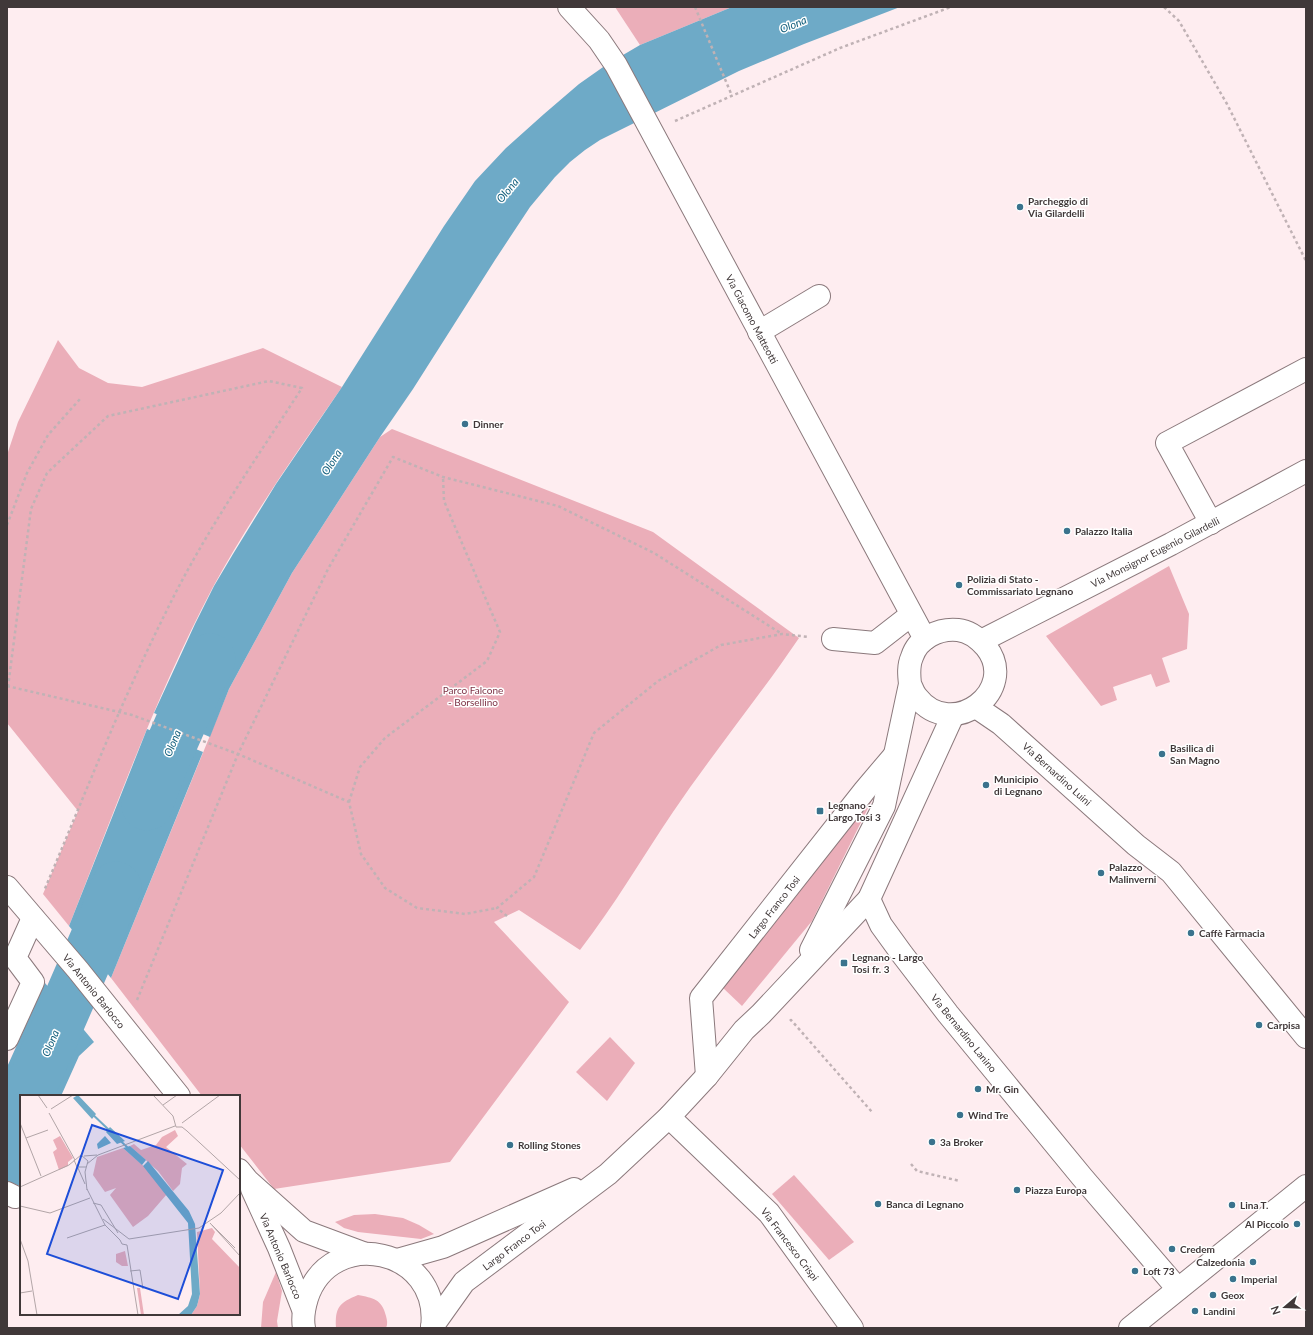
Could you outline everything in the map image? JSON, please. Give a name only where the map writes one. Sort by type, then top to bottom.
[{"type":"street","name":"Via Giacomo Matteotti","points":[[569,7],[599,40],[616,65],[925,639]]},
{"type":"street","points":[[759,332],[819,296]]},
{"type":"street","points":[[1211,524],[1167,443],[1306,369]]},
{"type":"street","name":"Via Monsignor Eugenio Gilardelli","points":[[981,641],[1211,524],[1306,471]]},
{"type":"street","points":[[833,639],[875,643],[911,615]]},
{"type":"street","name":"Largo Franco Tosi","points":[[801,970],[884,806],[910,684],[909,670],[912,656],[919,644],[935,632],[959,630],[971,634],[981,641]]},
{"type":"street","points":[[910,684],[916,697],[926,707],[939,713],[953,715],[966,713],[976,707],[985,698],[992,687],[994,675],[993,663],[988,651],[981,641]]},
{"type":"street","name":"Via Bernardino Luini","points":[[976,707],[1001,724],[1136,845],[1171,872],[1306,1037]]},
{"type":"street","name":"Largo Franco Tosi","points":[[432,1328],[464,1282],[608,1174],[669,1117],[707,1076],[744,1030],[761,1014],[869,899],[953,715]]},
{"type":"street","name":"Largo Franco Tosi","points":[[707,1076],[701,998],[895,754]]},
{"type":"street","name":"Via Antonio Barlocco","points":[[7,887],[179,1095]]},
{"type":"street","name":"Via Bernardino Lanino","points":[[869,899],[881,925],[916,972],[1036,1121],[1178,1289]]},
{"type":"street","points":[[7,1039],[32,982],[15,958],[33,918]]},
{"type":"street","name":"Via Francesco Crispi","points":[[669,1117],[769,1213],[852,1328]]},
{"type":"street","name":"Largo Franco Tosi","points":[[397,1260],[443,1247],[608,1174]]},
{"type":"street","name":"Via Antonio Barlocco","points":[[243,1176],[304,1231],[363,1253]]},
{"type":"street","name":"Via Antonio Barlocco","points":[[243,1176],[279,1248],[304,1319]]},
{"type":"street","points":[[1130,1328],[1306,1186]]},
{"type":"street","points":[[304,1319],[310,1288],[324,1271],[342,1258],[363,1253],[381,1254],[397,1260],[411,1270],[422,1283],[430,1300],[433,1318],[432,1328]]},
{"type":"path","points":[[695,7],[732,96]]},
{"type":"path","points":[[651,131],[840,48],[951,7]]},
{"type":"path","points":[[1164,7],[1179,21],[1227,104],[1306,261]]},
{"type":"path","points":[[33,918],[120,712],[165,613],[197,553],[302,388],[269,381],[108,416],[47,473],[31,509],[7,686],[120,712],[132,715],[238,754],[349,802]]},
{"type":"path","points":[[7,525],[27,473],[48,435],[80,399]]},
{"type":"path","points":[[125,1028],[238,754],[328,569],[393,456],[443,477],[558,506],[654,553],[782,634]]},
{"type":"path","points":[[443,477],[444,501],[500,632],[487,661],[385,738],[360,767],[349,802],[361,854],[385,888],[417,908],[465,914],[497,908],[534,877],[594,733],[658,681],[721,645],[782,634],[833,639]]},
{"type":"path","points":[[497,908],[507,916]]},
{"type":"path","points":[[792,1020],[872,1112]]},
{"type":"path","points":[[911,1164],[917,1171],[960,1181]]},
{"type":"green space","points":[[615,7],[732,7],[640,45]]},
{"type":"green space","points":[[58,340],[79,368],[108,383],[142,387],[263,348],[342,387],[291,460],[243,535],[213,587],[192,628],[136,754],[69,926],[43,894],[78,811],[7,723],[7,455],[18,422]]},
{"type":"green space","name":"Parco Falcone - Borsellino","points":[[392,429],[653,532],[799,638],[688,790],[616,899],[580,950],[519,910],[494,922],[569,1002],[450,1162],[274,1189],[240,1145],[240,1095],[201,1095],[111,978],[229,689],[292,573],[380,437]]},
{"type":"green space","points":[[1169,566],[1189,614],[1187,649],[1162,658],[1170,682],[1156,687],[1151,674],[1113,687],[1117,700],[1101,706],[1046,636]]},
{"type":"green space","points":[[873,798],[812,921],[742,1006],[722,987]]},
{"type":"green space","points":[[610,1037],[635,1063],[607,1101],[576,1072]]},
{"type":"green space","points":[[794,1175],[854,1242],[829,1260],[772,1194]]},
{"type":"green space","points":[[375,1214],[403,1218],[434,1234],[421,1239],[358,1232],[344,1228],[335,1222],[354,1215]]},
{"type":"green space","points":[[276,1272],[282,1291],[277,1321],[278,1328],[261,1328],[263,1302]]},
{"type":"green space","points":[[358,1295],[372,1298],[382,1306],[386,1316],[386,1328],[336,1328],[336,1315],[342,1303]]},
{"type":"water","points":[[732,7],[900,7],[739,71],[600,140],[570,162],[555,177],[530,207],[292,573],[229,689],[210,737],[154,713],[195,624],[214,586],[233,554],[276,484],[342,387],[444,226],[475,181],[506,148],[544,114],[579,84],[606,65],[640,45]]},
{"type":"water","points":[[147,729],[203,752],[111,978],[69,926]]},
{"type":"water","points":[[45,983],[94,1042],[79,1056],[61,1095],[20,1095],[20,1186],[7,1181],[7,1067]]},
{"type":"waterway","name":"Olona","points":[[147,805],[163,763],[210,659]]},
{"type":"waterway","name":"Olona","points":[[27,1095],[102,924],[116,887]]},
{"type":"place","name":"Parcheggio di Via Gilardelli","points":[[1020,207]]},
{"type":"place","name":"Dinner","points":[[465,424]]},
{"type":"place","name":"Palazzo Italia","points":[[1067,531]]},
{"type":"place","name":"Polizia di Stato - Commissariato Legnano","points":[[959,585]]},
{"type":"place","name":"Basilica di San Magno","points":[[1162,754]]},
{"type":"place","name":"Municipio di Legnano","points":[[986,785]]},
{"type":"place","name":"Legnano - Largo Tosi 3","points":[[820,811]]},
{"type":"place","name":"Palazzo Malinverni","points":[[1101,873]]},
{"type":"place","name":"Caffè Farmacia","points":[[1191,933]]},
{"type":"place","name":"Legnano - Largo Tosi fr. 3","points":[[844,963]]},
{"type":"place","name":"Carpisa","points":[[1259,1025]]},
{"type":"place","name":"Mr. Gin","points":[[978,1089]]},
{"type":"place","name":"Wind Tre","points":[[960,1115]]},
{"type":"place","name":"3a Broker","points":[[932,1142]]},
{"type":"place","name":"Rolling Stones","points":[[510,1145]]},
{"type":"place","name":"Piazza Europa","points":[[1017,1190]]},
{"type":"place","name":"Banca di Legnano","points":[[878,1204]]},
{"type":"place","name":"Lina T.","points":[[1232,1205]]},
{"type":"place","name":"Al Piccolo","points":[[1297,1224]]},
{"type":"place","name":"Credem","points":[[1172,1249]]},
{"type":"place","name":"Calzedonia","points":[[1253,1262]]},
{"type":"place","name":"Loft 73","points":[[1135,1271]]},
{"type":"place","name":"Imperial","points":[[1233,1279]]},
{"type":"place","name":"Geox","points":[[1213,1295]]},
{"type":"place","name":"Landini","points":[[1195,1311]]}]
